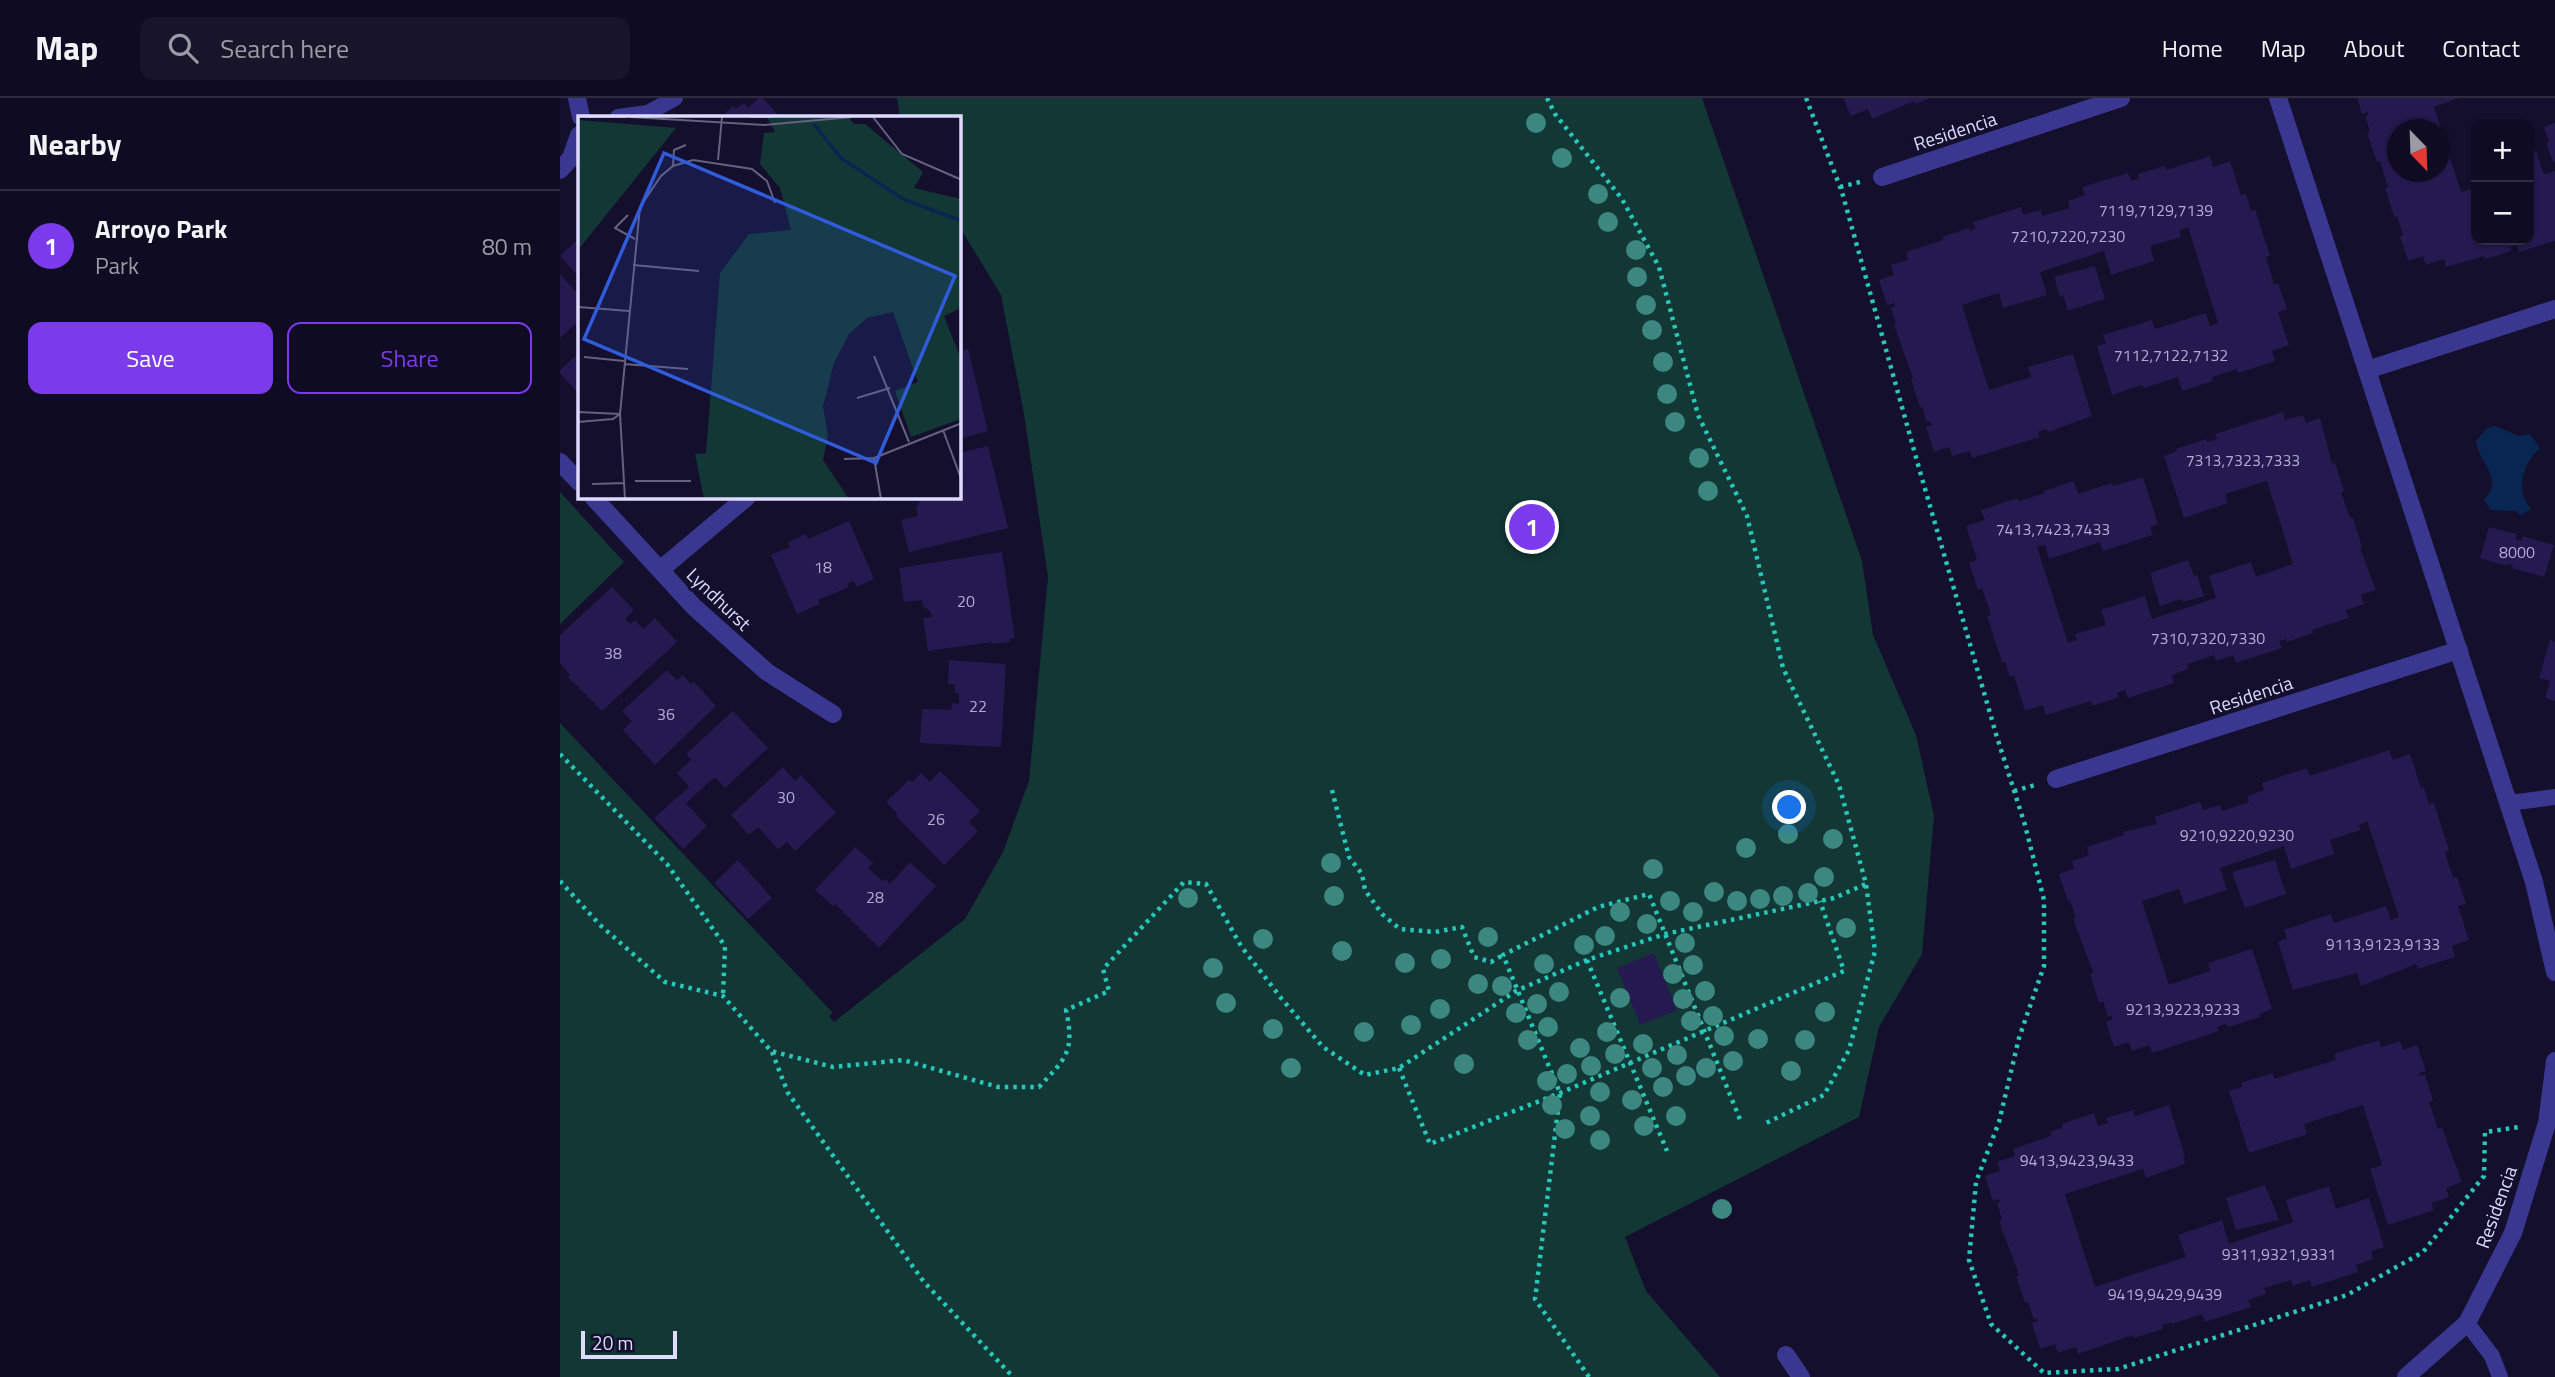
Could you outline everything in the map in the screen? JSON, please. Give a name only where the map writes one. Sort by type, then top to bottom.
[{"type":"street","points":[[577,98],[581,116]]},
{"type":"street","name":"Residencia","points":[[1882,177],[2121,98]]},
{"type":"street","points":[[2278,98],[2534,882],[2555,972]]},
{"type":"street","points":[[560,170],[571,158],[578,138]]},
{"type":"street","points":[[2367,370],[2555,309]]},
{"type":"street","points":[[560,461],[578,481]]},
{"type":"street","name":"Lyndhurst","points":[[595,499],[694,607],[767,672],[832,713]]},
{"type":"street","points":[[660,570],[745,499]]},
{"type":"street","name":"Residencia","points":[[2056,779],[2459,650]]},
{"type":"street","name":"Residencia","points":[[2406,1377],[2467,1323],[2513,1233],[2547,1123],[2555,1061]]},
{"type":"street","points":[[1786,1355],[1801,1377]]},
{"type":"lane","points":[[626,116],[648,113],[675,98]]},
{"type":"lane","points":[[2508,803],[2555,797]]},
{"type":"lane","points":[[2467,1323],[2492,1356],[2500,1377]]},
{"type":"path","points":[[1547,98],[1555,114],[1622,199],[1659,267],[1698,415],[1747,516],[1783,668],[1839,785],[1866,884],[1875,951],[1849,1050],[1824,1095],[1765,1125]]},
{"type":"path","points":[[1805,98],[1842,192],[1981,681],[2025,825],[2044,900],[2044,966],[2019,1038],[1999,1122],[1976,1182],[1969,1260],[1991,1324],[2044,1373],[2118,1368],[2347,1295],[2423,1252],[2484,1177],[2485,1132],[2547,1123]]},
{"type":"path","points":[[560,754],[667,864],[725,946],[723,996]]},
{"type":"path","points":[[1332,790],[1349,857],[1362,874],[1365,890],[1382,914],[1400,929],[1435,932],[1462,926],[1474,957],[1492,962],[1598,907],[1649,894],[1741,1122]]},
{"type":"path","points":[[560,881],[600,925],[665,982],[723,996],[771,1051],[788,1093],[924,1282],[1013,1377]]},
{"type":"path","points":[[771,1051],[833,1067],[903,1060],[998,1087],[1039,1087],[1065,1060],[1071,1035],[1066,1010],[1109,991],[1103,969],[1184,881],[1206,884],[1241,946],[1280,998],[1323,1047],[1365,1075],[1399,1068],[1516,991],[1587,960],[1665,934],[1835,898],[1866,884]]},
{"type":"path","points":[[1399,1068],[1430,1144],[1560,1093],[1844,971],[1820,901]]},
{"type":"path","points":[[1503,954],[1560,1093],[1535,1299],[1588,1377]]},
{"type":"path","points":[[1587,960],[1667,1151]]},
{"type":"green space","points":[[897,98],[1702,98],[1862,561],[1873,635],[1916,735],[1934,816],[1922,954],[1879,1027],[1859,1117],[1625,1237],[1646,1291],[1720,1377],[560,1377],[560,723],[833,1013],[829,1016],[834,1022],[965,919],[1003,852],[1029,781],[1048,577],[1024,414],[1001,295],[961,229],[961,116],[900,116]]},
{"type":"green space","points":[[560,492],[624,562],[560,624]]},
{"type":"water","points":[[2495,426],[2519,436],[2530,434],[2540,448],[2525,469],[2523,494],[2531,509],[2521,515],[2515,511],[2491,510],[2484,500],[2492,485],[2476,441],[2487,428]]},
{"type":"building","points":[[759,98],[763,98],[779,116],[722,116],[733,106],[736,109],[744,103],[748,108]]},
{"type":"building","points":[[1843,98],[1930,98],[1916,104],[1914,101],[1872,119],[1868,109],[1851,116]]},
{"type":"building","points":[[2357,98],[2459,98],[2434,107],[2438,119],[2387,119],[2387,182],[2450,182],[2450,157],[2461,192],[2471,189],[2471,245],[2517,245],[2510,247],[2511,251],[2446,267],[2444,259],[2426,265],[2423,256],[2408,261],[2400,236],[2403,235],[2385,188],[2388,187],[2380,161],[2377,162],[2367,133],[2370,131],[2365,116],[2368,112],[2362,114]]},
{"type":"building","points":[[2555,123],[2555,162],[2553,162],[2544,127]]},
{"type":"building","points":[[2536,151],[2544,174],[2555,171],[2555,241],[2519,252],[2517,245],[2534,245]]},
{"type":"building","points":[[2210,156],[2213,167],[2230,161],[2241,195],[2246,194],[2251,211],[2255,209],[2270,256],[2266,257],[2274,284],[2278,283],[2287,309],[2278,312],[2289,345],[2272,351],[2275,361],[2238,373],[2237,369],[2212,377],[2213,381],[2182,391],[2178,377],[2112,395],[2097,346],[2106,343],[2103,335],[2152,320],[2155,329],[2206,313],[2210,326],[2218,323],[2188,227],[2179,231],[2181,237],[2150,246],[2154,261],[2111,275],[2104,251],[2040,272],[2047,295],[2003,308],[1999,293],[1962,305],[1989,390],[2031,377],[2028,367],[2073,354],[2092,416],[2048,432],[2046,429],[2038,432],[2040,437],[1972,458],[1970,451],[1952,456],[1949,447],[1934,452],[1926,427],[1932,425],[1930,421],[1927,422],[1920,407],[1894,325],[1896,324],[1891,308],[1895,306],[1894,303],[1887,305],[1879,280],[1894,275],[1891,265],[1908,260],[1906,252],[1969,228],[1970,231],[1976,229],[1973,222],[2021,207],[2023,215],[2041,210],[2042,216],[2070,208],[2068,201],[2085,195],[2082,187],[2128,173],[2131,181],[2139,179],[2138,174],[2164,166],[2166,170]]},
{"type":"building","points":[[578,239],[578,276],[560,256]]},
{"type":"building","points":[[2095,266],[2105,299],[2068,311],[2054,277]]},
{"type":"building","points":[[560,274],[578,294],[578,322],[560,338]]},
{"type":"building","points":[[968,349],[988,431],[961,438],[961,351]]},
{"type":"building","points":[[578,354],[578,393],[560,373]]},
{"type":"building","points":[[2283,412],[2285,420],[2303,415],[2306,423],[2320,418],[2332,464],[2335,463],[2344,491],[2341,492],[2350,518],[2353,518],[2362,547],[2360,548],[2376,590],[2361,595],[2364,604],[2346,610],[2349,618],[2312,630],[2313,633],[2287,642],[2286,639],[2279,641],[2282,648],[2236,663],[2233,655],[2216,661],[2214,655],[2187,664],[2188,669],[2172,675],[2174,683],[2128,698],[2125,690],[2117,693],[2119,697],[2092,706],[2091,701],[2046,715],[2043,705],[2025,711],[2014,676],[2010,677],[2005,662],[2002,662],[1987,616],[1991,615],[1982,588],[1978,590],[1969,563],[1977,560],[1966,526],[1985,520],[1981,510],[2017,498],[2019,501],[2045,493],[2044,491],[2074,481],[2078,494],[2143,477],[2158,524],[2150,527],[2153,535],[2103,551],[2100,542],[2049,559],[2045,545],[2037,547],[2068,643],[2077,640],[2075,634],[2106,625],[2101,610],[2145,596],[2152,619],[2216,598],[2209,576],[2251,562],[2256,577],[2293,564],[2267,481],[2225,494],[2228,503],[2184,518],[2164,456],[2206,439],[2207,442],[2217,439],[2215,434]]},
{"type":"building","points":[[988,446],[1008,528],[909,552],[901,520],[918,516],[916,508],[920,499],[961,499],[961,453]]},
{"type":"building","points":[[849,521],[874,579],[856,587],[854,581],[847,584],[849,587],[818,600],[820,604],[797,614],[771,555],[790,547],[788,542],[806,534],[808,539]]},
{"type":"building","points":[[2489,527],[2517,534],[2515,539],[2521,541],[2523,536],[2554,545],[2544,577],[2512,568],[2513,565],[2508,563],[2507,566],[2480,558]]},
{"type":"building","points":[[1002,552],[1015,638],[1010,639],[1010,642],[928,651],[923,618],[932,617],[931,612],[923,606],[922,600],[904,602],[899,568]]},
{"type":"building","points":[[2188,560],[2194,576],[2197,575],[2204,596],[2183,602],[2181,599],[2160,606],[2150,573]]},
{"type":"building","points":[[612,587],[634,610],[625,619],[630,624],[635,620],[643,629],[655,618],[677,642],[602,711],[568,677],[570,675],[560,663],[560,635]]},
{"type":"building","points":[[2550,640],[2555,642],[2555,701],[2545,698],[2550,681],[2539,678]]},
{"type":"building","points":[[949,660],[1006,664],[1001,747],[920,743],[922,709],[951,710],[952,703],[959,704],[959,693],[955,693],[955,684],[948,684]]},
{"type":"building","points":[[667,670],[677,680],[683,675],[691,684],[694,682],[716,706],[655,765],[623,730],[632,721],[622,711]]},
{"type":"building","points":[[733,711],[768,748],[725,788],[715,777],[686,803],[707,826],[683,849],[654,818],[689,787],[677,773],[691,760],[686,754]]},
{"type":"building","points":[[2389,750],[2393,760],[2410,754],[2421,788],[2424,787],[2429,804],[2434,803],[2449,850],[2445,852],[2453,878],[2457,877],[2466,904],[2458,906],[2469,940],[2452,946],[2455,957],[2418,969],[2416,964],[2361,986],[2357,973],[2293,990],[2278,942],[2287,938],[2284,930],[2331,914],[2334,923],[2386,906],[2391,920],[2399,917],[2367,821],[2359,825],[2360,830],[2330,840],[2334,854],[2291,869],[2284,846],[2220,868],[2227,890],[2184,904],[2179,889],[2142,901],[2169,985],[2210,971],[2208,963],[2252,949],[2272,1009],[2259,1014],[2260,1017],[2228,1027],[2226,1024],[2217,1027],[2219,1031],[2152,1053],[2149,1045],[2132,1051],[2129,1042],[2114,1047],[2106,1022],[2113,1019],[2111,1015],[2108,1017],[2103,1001],[2099,1003],[2090,974],[2093,972],[2059,874],[2074,869],[2072,861],[2089,855],[2087,847],[2124,835],[2123,832],[2157,824],[2154,817],[2200,802],[2203,810],[2220,805],[2222,811],[2249,802],[2247,796],[2264,790],[2262,783],[2307,768],[2310,776]]},
{"type":"building","points":[[783,767],[795,781],[801,775],[836,813],[795,851],[787,842],[778,849],[758,827],[749,835],[731,815]]},
{"type":"building","points":[[940,771],[980,811],[969,822],[978,831],[944,865],[896,816],[898,814],[886,802],[909,780],[912,782],[921,773],[930,782]]},
{"type":"building","points":[[855,847],[873,863],[868,868],[883,881],[885,879],[890,884],[910,862],[936,886],[879,948],[835,904],[833,906],[815,890]]},
{"type":"building","points":[[738,860],[772,898],[748,919],[714,883]]},
{"type":"building","points":[[2275,860],[2286,894],[2245,908],[2232,872]]},
{"type":"building","points":[[1654,953],[1677,1010],[1640,1025],[1617,968]]},
{"type":"building","points":[[2379,1040],[2381,1047],[2400,1041],[2403,1050],[2417,1045],[2426,1071],[2419,1073],[2420,1076],[2425,1074],[2433,1101],[2429,1102],[2438,1129],[2442,1128],[2462,1182],[2446,1188],[2449,1197],[2431,1203],[2434,1210],[2388,1225],[2370,1169],[2382,1165],[2363,1105],[2304,1124],[2307,1134],[2249,1153],[2229,1091],[2242,1087],[2241,1083],[2273,1073],[2274,1079],[2336,1060],[2334,1054]]},
{"type":"building","points":[[2169,1105],[2185,1164],[2146,1178],[2143,1169],[2065,1194],[2095,1287],[2186,1257],[2178,1235],[2222,1220],[2229,1244],[2293,1222],[2286,1200],[2329,1186],[2336,1209],[2369,1198],[2384,1247],[2371,1251],[2373,1259],[2356,1265],[2358,1272],[2312,1287],[2310,1280],[2293,1286],[2291,1280],[2264,1288],[2266,1294],[2248,1300],[2251,1307],[2205,1322],[2202,1314],[2162,1325],[2163,1329],[2134,1338],[2133,1335],[2078,1354],[2076,1347],[2058,1353],[2055,1344],[2040,1349],[2032,1323],[2038,1321],[2036,1318],[2034,1320],[2028,1302],[2025,1303],[2016,1276],[2019,1275],[1999,1221],[2002,1220],[1997,1203],[2000,1202],[1999,1199],[1993,1201],[1985,1176],[2000,1171],[1997,1162],[2015,1156],[2013,1149],[2051,1136],[2050,1132],[2063,1127],[2062,1124],[2094,1113],[2098,1126],[2108,1123],[2106,1118],[2133,1110],[2135,1116]]},
{"type":"building","points":[[2265,1185],[2279,1220],[2236,1230],[2226,1198]]},
{"type":"place","name":"Arroyo Park","points":[[1532,527]]}]
